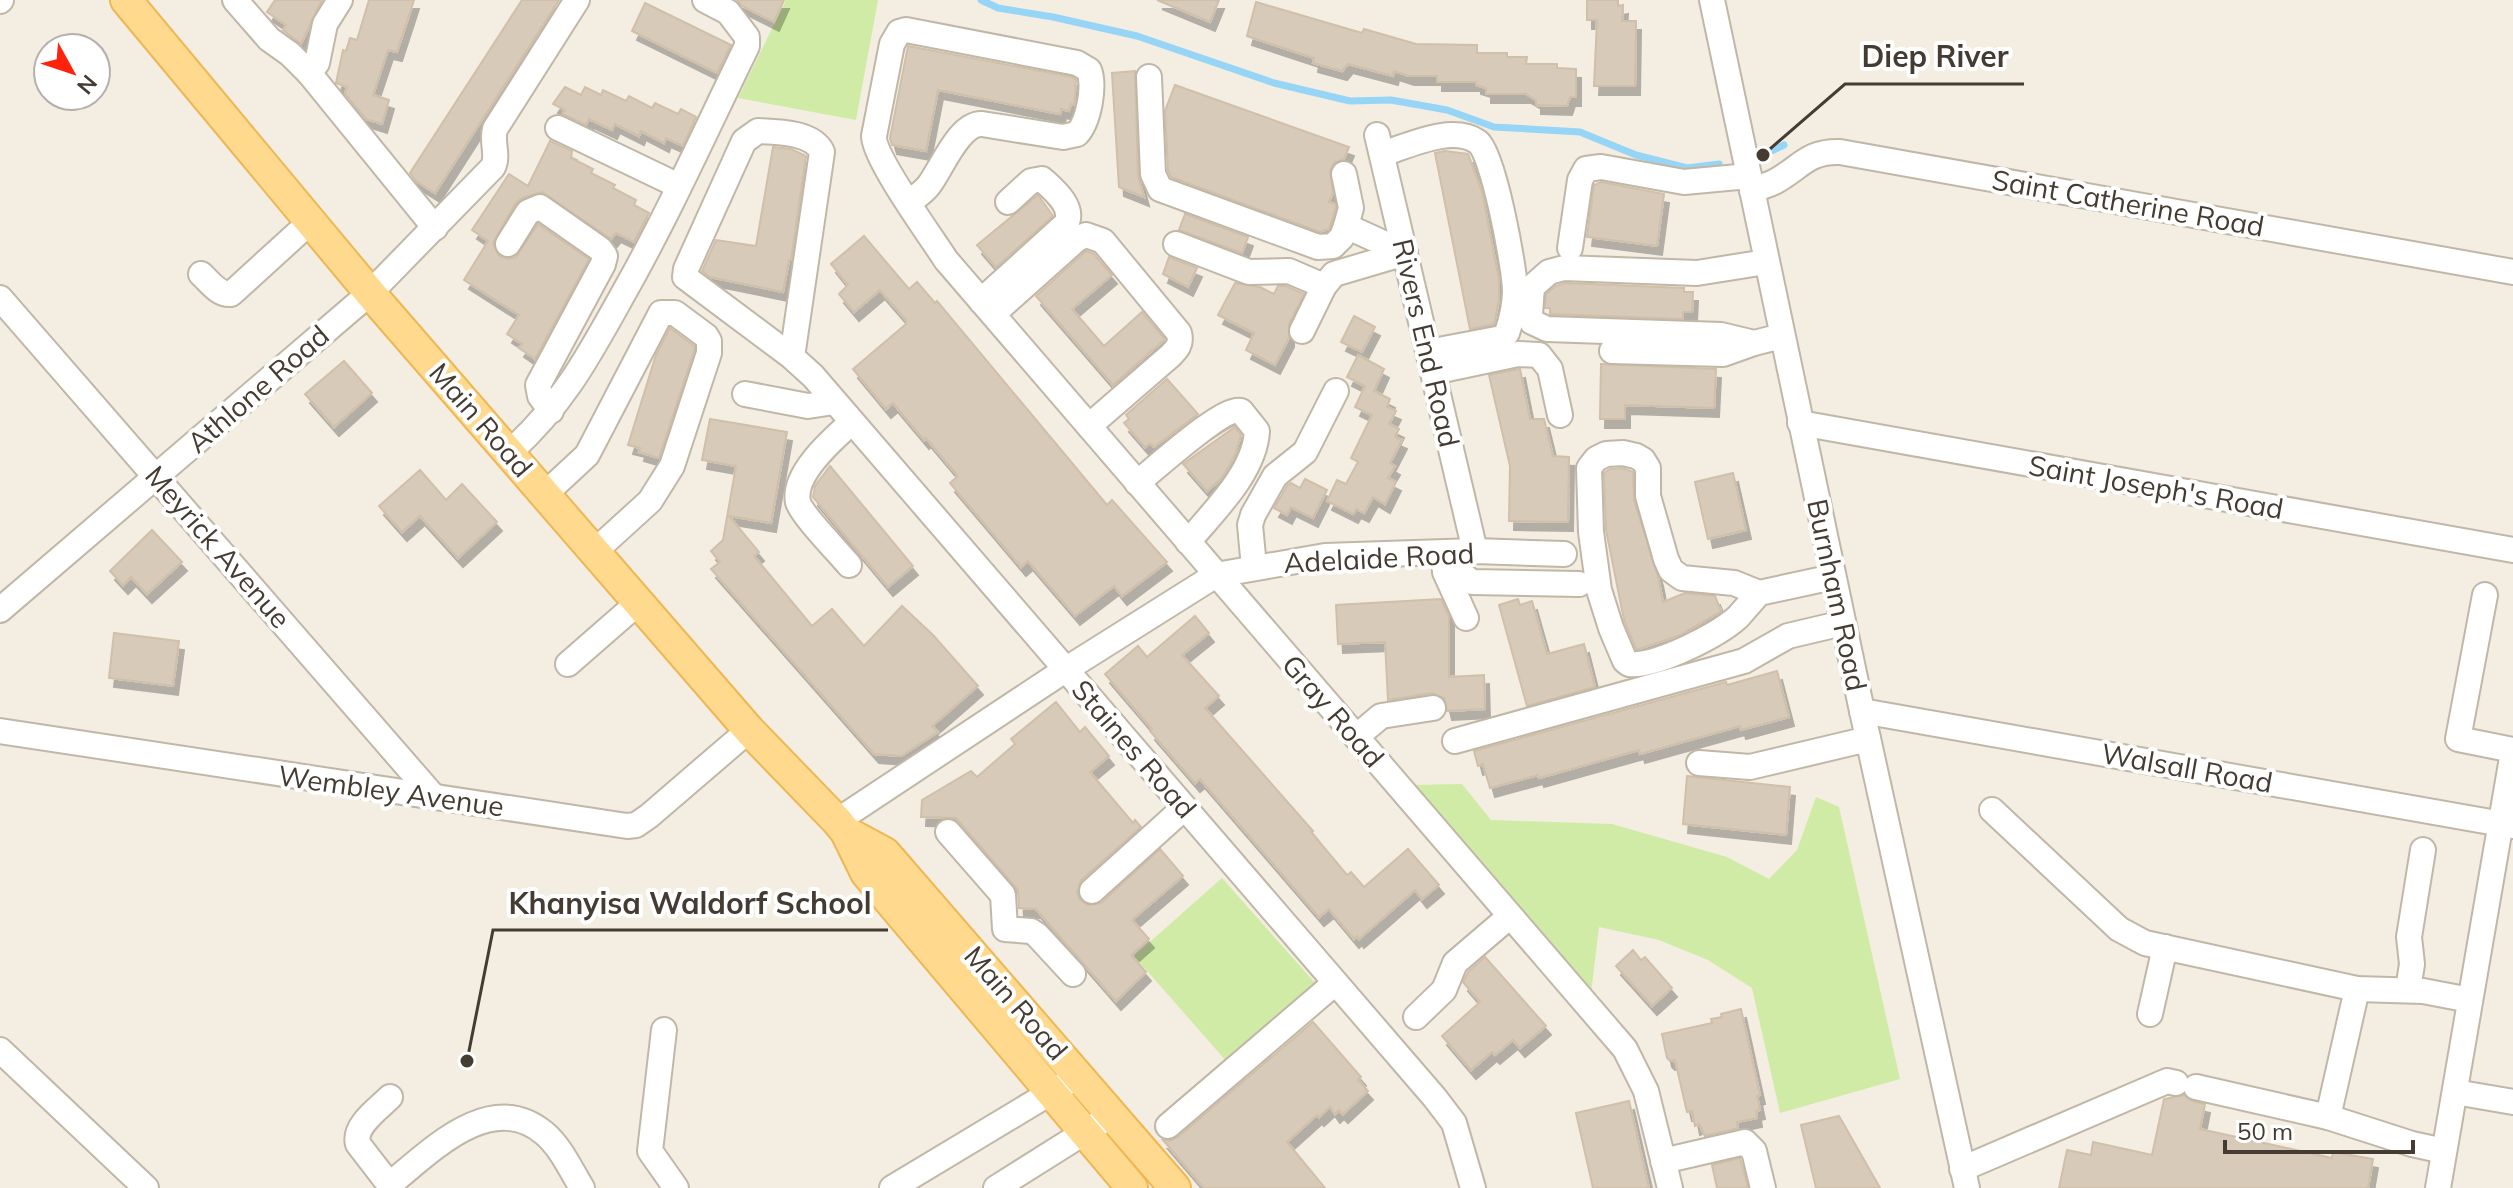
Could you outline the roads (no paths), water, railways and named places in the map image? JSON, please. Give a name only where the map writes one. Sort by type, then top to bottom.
[{"type":"main road","name":"Main Road","points":[[126,0],[370,293],[749,730],[842,826],[885,853],[1175,1188]]},
{"type":"main road","name":"Main Road","points":[[842,826],[866,873],[1132,1188]]},
{"type":"street","points":[[309,73],[317,63],[325,24],[340,0]]},
{"type":"street","name":"Athlone Road","points":[[0,610],[370,293],[493,167],[496,158],[495,129],[577,0]]},
{"type":"street","points":[[509,453],[551,411],[581,370],[648,249],[748,43],[746,34],[728,12],[705,0]]},
{"type":"street","name":"Burnham Road","points":[[1712,0],[1800,423],[1964,1178]]},
{"type":"street","points":[[238,1],[269,39],[309,73],[435,228]]},
{"type":"street","name":"Gray Road","points":[[909,202],[930,185],[964,132],[972,125],[1063,137],[1077,134],[1085,122],[1092,84],[1089,70],[1077,63],[914,29],[899,32],[892,44],[874,142],[909,202],[946,260],[1625,1049],[1646,1091],[1670,1188]]},
{"type":"street","points":[[1149,77],[1153,174],[1160,189],[1318,247],[1333,246],[1342,237],[1351,208],[1344,174]]},
{"type":"street","points":[[558,128],[679,186]]},
{"type":"street","name":"Staines Road","points":[[792,357],[822,152],[807,138],[758,131],[744,141],[684,273],[690,283],[792,357],[813,376],[1454,1123],[1473,1188]]},
{"type":"street","name":"Rivers End Road","points":[[1430,362],[1502,338],[1507,333],[1515,290],[1502,209],[1485,150],[1476,141],[1451,135],[1380,144],[1430,362],[1458,552],[1445,572],[1466,618]]},
{"type":"street","name":"Saint Catherine Road","points":[[1747,168],[1776,181],[1812,155],[1825,151],[1840,152],[2513,272]]},
{"type":"street","points":[[1570,248],[1580,180],[1591,167],[1684,182],[1747,168]]},
{"type":"street","points":[[987,308],[1070,217],[1069,209],[1042,179],[1031,181],[1008,202]]},
{"type":"street","points":[[508,244],[528,212],[540,207],[600,249],[605,256],[538,385],[540,396],[551,411]]},
{"type":"street","points":[[201,274],[218,290],[231,294],[310,222]]},
{"type":"street","points":[[1346,226],[1405,253]]},
{"type":"street","points":[[987,308],[1077,239],[1086,235],[1103,241],[1179,333],[1181,340],[1180,346],[1170,356],[1089,426]]},
{"type":"street","points":[[1176,244],[1249,272],[1289,271],[1324,286]]},
{"type":"street","points":[[1302,331],[1324,286],[1334,274],[1405,253]]},
{"type":"street","points":[[1754,343],[1721,335],[1547,329],[1532,322],[1532,287],[1549,272],[1564,268],[1697,273],[1766,262]]},
{"type":"street","name":"Meyrick Avenue","points":[[0,298],[434,797]]},
{"type":"street","points":[[545,494],[585,458],[661,313],[675,313],[706,336],[709,353],[674,462],[652,499],[595,551]]},
{"type":"street","points":[[1612,351],[1723,354],[1782,336]]},
{"type":"street","points":[[1430,362],[1539,355],[1548,363],[1560,415]]},
{"type":"street","points":[[1254,567],[1250,525],[1253,515],[1275,476],[1305,452],[1336,391]]},
{"type":"street","points":[[745,394],[808,406],[834,402]]},
{"type":"street","points":[[1137,483],[1218,419],[1235,409],[1241,411],[1257,431],[1256,443],[1231,490],[1188,542]]},
{"type":"street","points":[[849,565],[802,509],[798,498],[801,481],[824,447],[852,422]]},
{"type":"street","name":"Saint Joseph's Road","points":[[1800,423],[2513,550]]},
{"type":"street","points":[[1759,593],[1738,616],[1711,637],[1649,662],[1635,665],[1625,661],[1599,590],[1591,532],[1589,468],[1596,459],[1606,454],[1623,453],[1643,460],[1648,468],[1648,496],[1666,559],[1671,570],[1682,578],[1734,583],[1759,593],[1833,577]]},
{"type":"street","points":[[1458,552],[1460,573],[1472,582],[1579,584]]},
{"type":"street","name":"Adelaide Road","points":[[842,826],[1065,670],[1216,575],[1325,556],[1458,552],[1564,554]]},
{"type":"street","points":[[2438,1188],[2470,1000],[2506,825],[2513,751],[2458,739],[2485,595]]},
{"type":"street","points":[[568,664],[639,602]]},
{"type":"street","points":[[1455,741],[1744,661],[1788,636],[1843,623]]},
{"type":"street","points":[[1356,737],[1381,716],[1433,708]]},
{"type":"street","name":"Walsall Road","points":[[1862,711],[2506,825]]},
{"type":"street","name":"Wembley Avenue","points":[[0,731],[627,826],[636,825],[749,730]]},
{"type":"street","points":[[1699,763],[1750,767],[1868,739]]},
{"type":"street","points":[[1092,891],[1184,808]]},
{"type":"street","points":[[1992,810],[2119,929],[2145,943],[2357,989],[2408,990],[2470,1000]]},
{"type":"street","points":[[948,832],[1003,895],[1005,929]]},
{"type":"street","points":[[2408,990],[2412,964],[2409,937],[2423,850]]},
{"type":"street","points":[[1416,1017],[1444,990],[1455,963],[1510,916]]},
{"type":"street","points":[[975,956],[1005,929],[1031,931],[1073,974]]},
{"type":"street","points":[[2150,1014],[2165,947]]},
{"type":"street","points":[[1168,1126],[1335,983]]},
{"type":"street","points":[[2328,1117],[2357,989]]},
{"type":"street","points":[[664,1030],[650,1151],[676,1188]]},
{"type":"street","points":[[0,1050],[146,1188]]},
{"type":"street","points":[[892,1188],[1078,1075]]},
{"type":"street","points":[[1964,1178],[2167,1081],[2328,1117],[2444,1151]]},
{"type":"street","points":[[2455,1092],[2513,1102]]},
{"type":"street","points":[[390,1097],[356,1136],[358,1144],[391,1186],[460,1128],[480,1121],[505,1119],[519,1120],[544,1133],[582,1188]]},
{"type":"street","points":[[996,1188],[1112,1115]]},
{"type":"street","points":[[1663,1161],[1745,1142],[1754,1151],[1763,1188]]},
{"type":"waterway","points":[[981,0],[998,8],[1137,36],[1274,83],[1350,101],[1391,100],[1447,110],[1494,127],[1580,132],[1636,155],[1687,168],[1719,164]]},
{"type":"waterway","points":[[1763,155],[1784,145]]},
{"type":"place","name":"Diep River","points":[[1763,155]]},
{"type":"place","name":"Khanyisa Waldorf School","points":[[467,1061]]}]
